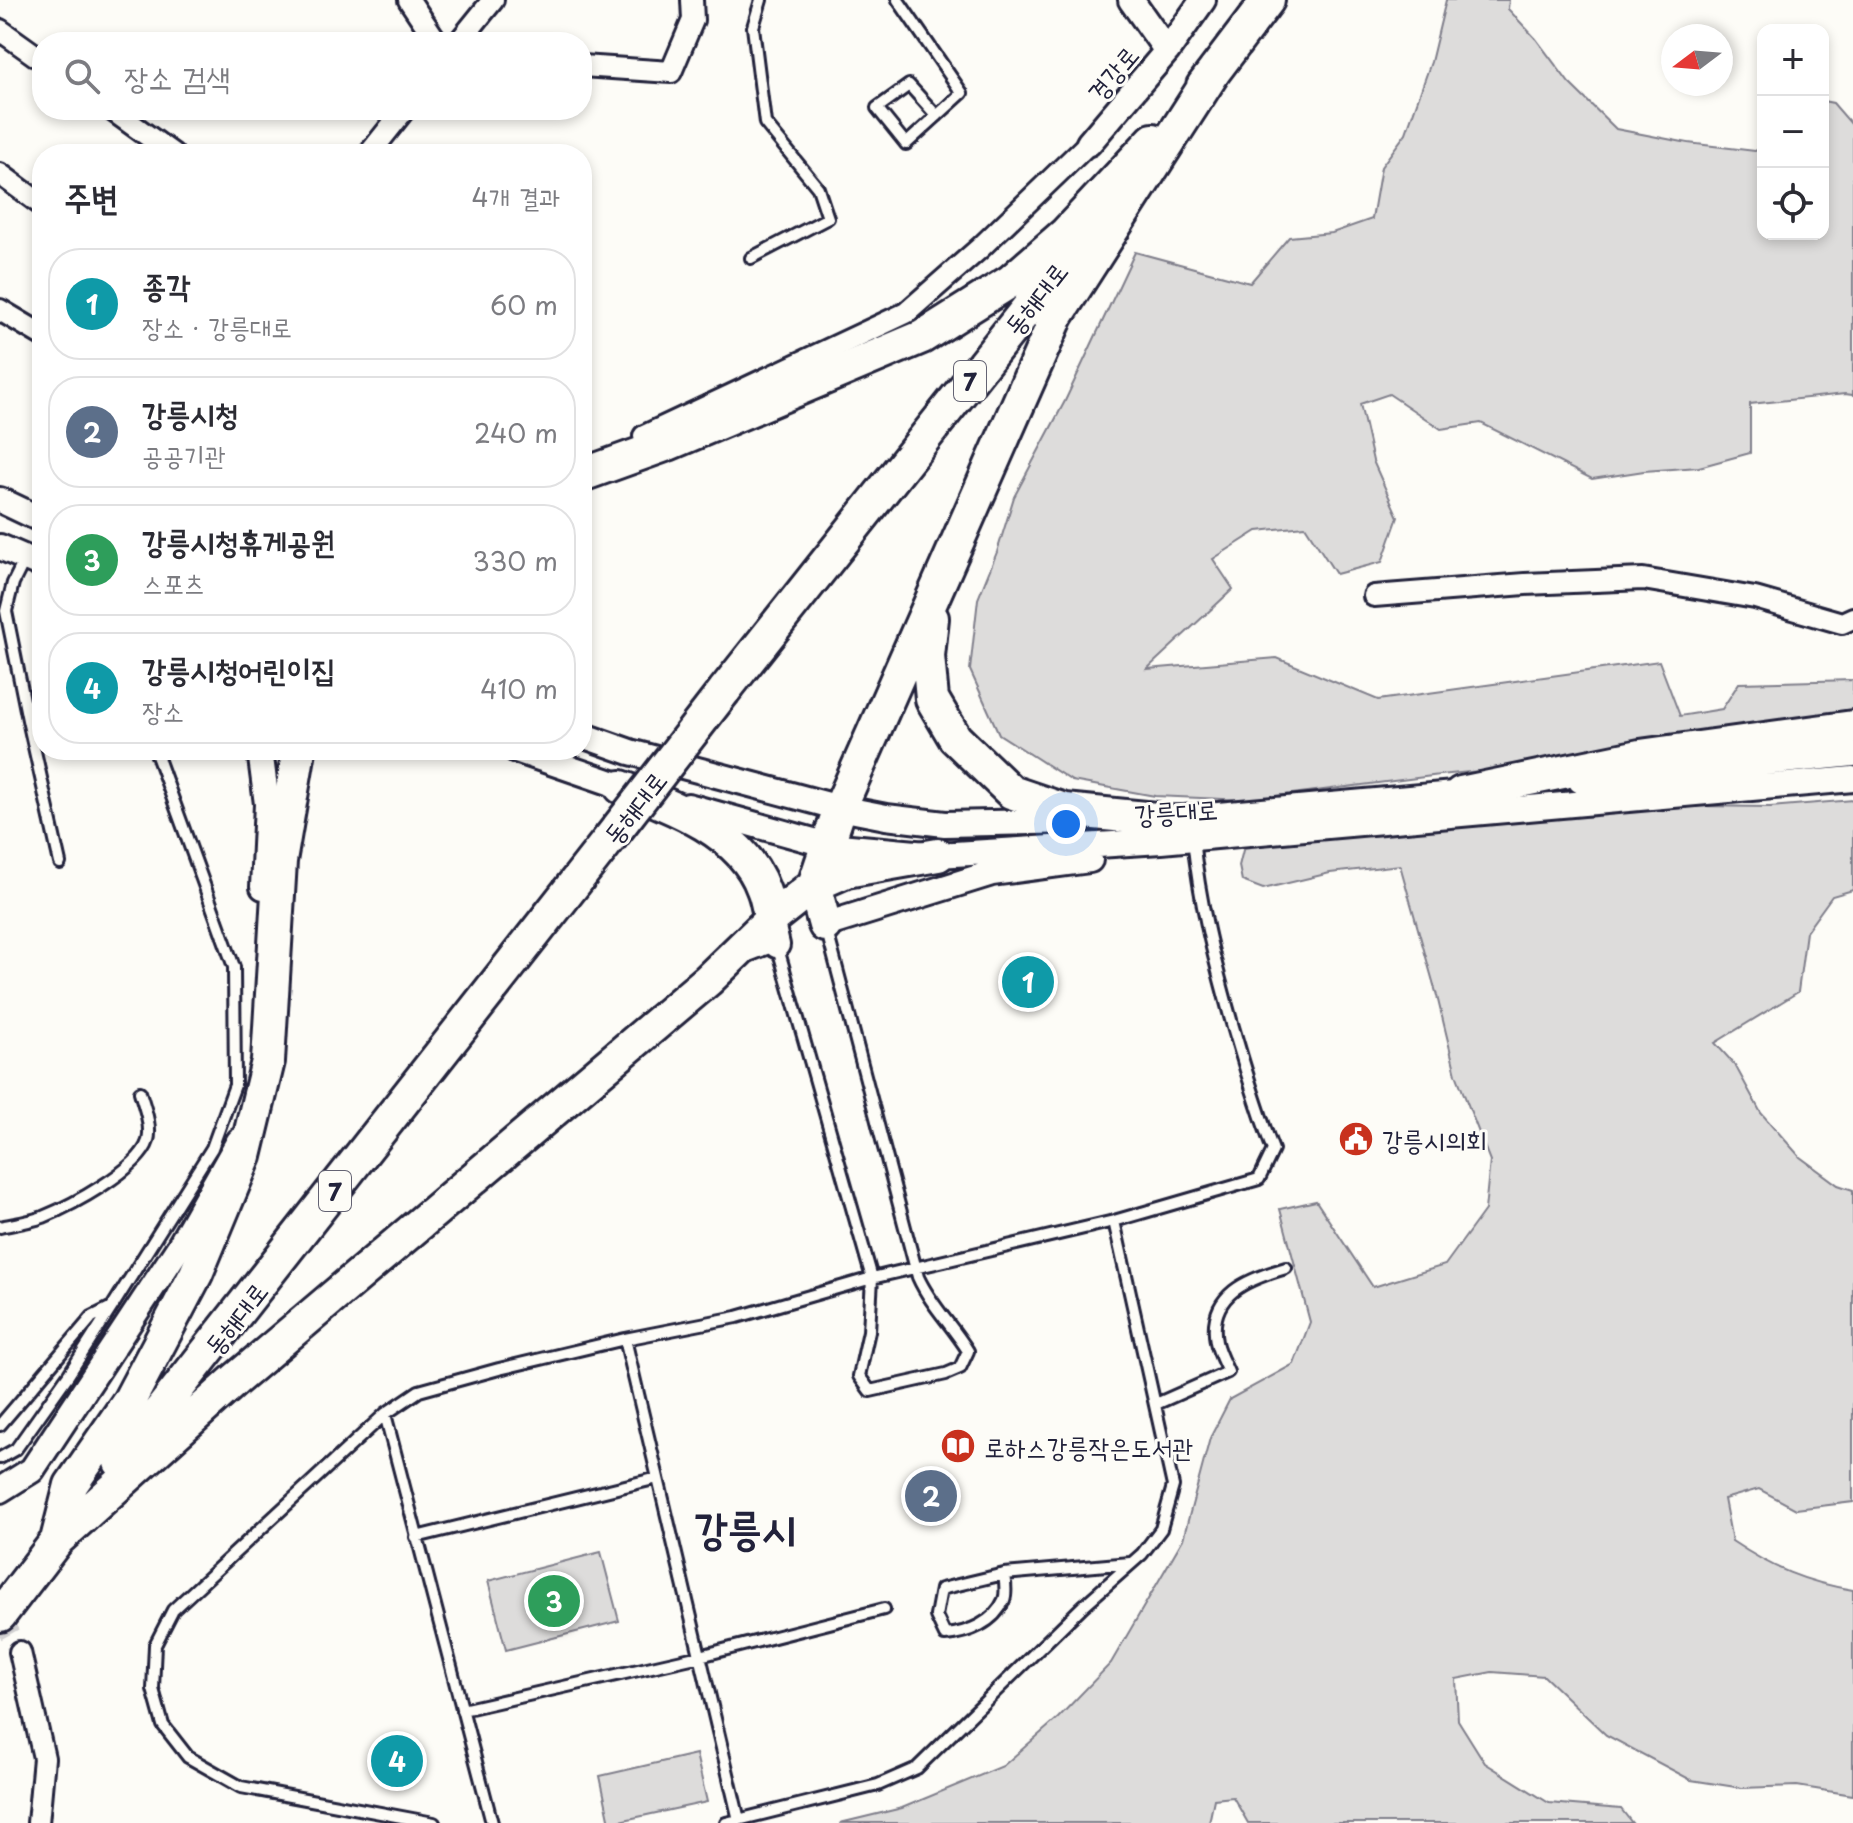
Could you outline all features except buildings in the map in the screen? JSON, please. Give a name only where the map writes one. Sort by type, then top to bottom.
[{"type":"main road","name":"동해대로","points":[[0,1615],[1268,0]]},
{"type":"main road","points":[[592,471],[668,444],[922,337],[1011,281],[1066,233],[1206,82]]},
{"type":"main road","points":[[57,1540],[235,1380],[708,980],[774,932],[814,885],[840,808],[1057,316],[1206,82]]},
{"type":"main road","points":[[934,592],[928,656],[932,699],[955,738],[1011,792],[1064,810],[1158,830]]},
{"type":"main road","points":[[1461,793],[1640,756],[1853,727]]},
{"type":"main road","points":[[57,1540],[71,1485],[129,1401],[196,1274],[245,1156],[268,1061],[280,861],[281,760]]},
{"type":"main road","points":[[280,861],[297,760]]},
{"type":"main road","points":[[621,787],[684,811],[727,841],[747,862],[763,887],[774,932]]},
{"type":"main road","points":[[814,885],[846,871],[938,855]]},
{"type":"main road","points":[[814,885],[825,925]]},
{"type":"street","points":[[409,0],[430,32]]},
{"type":"street","points":[[467,32],[493,0]]},
{"type":"street","points":[[1131,0],[1167,51]]},
{"type":"street","name":"경강로","points":[[1089,143],[1167,51],[1203,0]]},
{"type":"street","points":[[592,67],[671,72],[692,10]]},
{"type":"street","points":[[0,30],[32,53]]},
{"type":"street","points":[[126,120],[159,144]]},
{"type":"street","points":[[377,144],[396,120]]},
{"type":"street","points":[[592,457],[667,427],[906,313],[980,248],[1089,143]]},
{"type":"street","points":[[0,174],[32,198]]},
{"type":"street","points":[[0,310],[32,329]]},
{"type":"street","points":[[0,500],[32,515]]},
{"type":"street","points":[[0,547],[32,560]]},
{"type":"street","points":[[1374,596],[1525,584],[1643,579],[1755,598],[1842,623],[1853,618]]},
{"type":"street","name":"강릉대로","points":[[592,739],[630,752],[840,808],[945,824],[1158,830],[1193,838],[1853,779]]},
{"type":"street","name":"강릉대로","points":[[544,760],[621,787],[828,845],[938,855],[1461,793],[1853,754]]},
{"type":"street","points":[[0,1490],[32,1470],[179,1247],[246,1128],[258,1048],[267,804],[261,760]]},
{"type":"street","points":[[825,925],[992,873],[1104,858],[1158,830]]},
{"type":"street","points":[[252,1103],[268,1061]]},
{"type":"street","points":[[20,1652],[44,1758],[38,1823]]},
{"type":"lane","points":[[751,258],[828,218],[818,188],[765,123],[753,27],[761,0]]},
{"type":"lane","points":[[898,0],[962,93],[937,116],[906,144],[877,108],[909,85],[937,116]]},
{"type":"lane","points":[[32,563],[13,583],[6,611],[32,738]]},
{"type":"lane","points":[[37,760],[60,863]]},
{"type":"lane","points":[[0,1458],[16,1449],[112,1307],[212,1148],[235,1085],[234,967],[159,760]]},
{"type":"lane","points":[[434,1823],[241,1787],[188,1757],[163,1725],[153,1689],[155,1645],[173,1610],[385,1414],[419,1391],[625,1339],[737,1317],[872,1278],[1114,1221],[1259,1179],[1273,1150],[1254,1101],[1209,942],[1197,887],[1193,838]]},
{"type":"lane","points":[[774,932],[872,1278],[869,1331],[859,1376],[870,1391],[946,1374],[960,1368],[968,1351],[925,1292],[825,925]]},
{"type":"lane","points":[[0,1227],[44,1216],[102,1187],[133,1163],[148,1141],[147,1118],[140,1092]]},
{"type":"lane","points":[[726,1823],[878,1785],[917,1768],[1142,1554],[1161,1529],[1173,1486],[1114,1221]]},
{"type":"lane","points":[[1156,1404],[1228,1372],[1216,1344],[1215,1316],[1229,1294],[1252,1278],[1286,1268]]},
{"type":"lane","points":[[0,1425],[92,1317],[112,1307]]},
{"type":"lane","points":[[625,1339],[739,1820]]},
{"type":"lane","points":[[385,1414],[492,1823]]},
{"type":"lane","points":[[416,1537],[658,1478]]},
{"type":"lane","points":[[1004,1574],[1005,1599],[990,1619],[966,1633],[945,1635],[936,1616],[941,1589],[1004,1574],[1130,1563]]},
{"type":"lane","points":[[462,1710],[700,1656],[884,1609]]},
{"type":"shaded area","points":[[1446,0],[1509,0],[1508,9],[1536,39],[1569,83],[1616,129],[1688,143],[1757,150],[1757,240],[1829,240],[1829,102],[1833,103],[1853,126],[1853,395],[1750,404],[1750,453],[1699,467],[1592,479],[1481,423],[1441,429],[1389,394],[1360,404],[1373,461],[1398,517],[1382,562],[1336,574],[1305,526],[1257,531],[1213,559],[1233,589],[1147,669],[1277,658],[1378,700],[1659,661],[1680,716],[1722,709],[1739,683],[1853,680],[1853,722],[1739,745],[1440,775],[1246,800],[1155,796],[1072,781],[999,734],[970,670],[978,599],[1014,497],[1065,401],[1135,252],[1250,283],[1289,237],[1332,233],[1372,219],[1381,167],[1406,133],[1431,62]]},
{"type":"shaded area","points":[[1853,800],[1853,890],[1832,896],[1806,932],[1798,992],[1715,1043],[1735,1065],[1761,1113],[1800,1157],[1838,1185],[1853,1190],[1853,1502],[1796,1509],[1759,1489],[1724,1499],[1732,1541],[1790,1573],[1853,1590],[1853,1795],[1797,1786],[1742,1788],[1691,1780],[1606,1735],[1544,1676],[1492,1672],[1456,1679],[1458,1720],[1485,1763],[1549,1803],[1621,1809],[1632,1823],[1248,1823],[1233,1797],[1214,1799],[1209,1823],[840,1823],[902,1808],[1003,1766],[1058,1718],[1111,1663],[1183,1539],[1210,1438],[1230,1399],[1294,1364],[1310,1322],[1280,1209],[1316,1201],[1373,1287],[1445,1265],[1485,1210],[1490,1161],[1456,1074],[1400,865],[1330,873],[1263,889],[1242,881],[1239,866],[1247,834],[1622,805],[1770,807]]},
{"type":"shaded area","points":[[601,1552],[619,1621],[506,1650],[488,1581]]},
{"type":"shaded area","points":[[696,1754],[707,1802],[610,1823],[600,1776]]},
{"type":"tunnel","points":[[0,1617],[20,1652]]},
{"type":"place","name":"종각","points":[[1028,982]]},
{"type":"place","name":"강릉시의회","points":[[1356,1139]]},
{"type":"place","name":"로하스강릉작은도서관","points":[[958,1446]]},
{"type":"place","name":"강릉시청","points":[[931,1496]]},
{"type":"place","name":"강릉시청휴게공원","points":[[554,1601]]},
{"type":"place","name":"강릉시청어린이집","points":[[397,1761]]},
{"type":"district","name":"강릉시","points":[[745,1526]]}]
